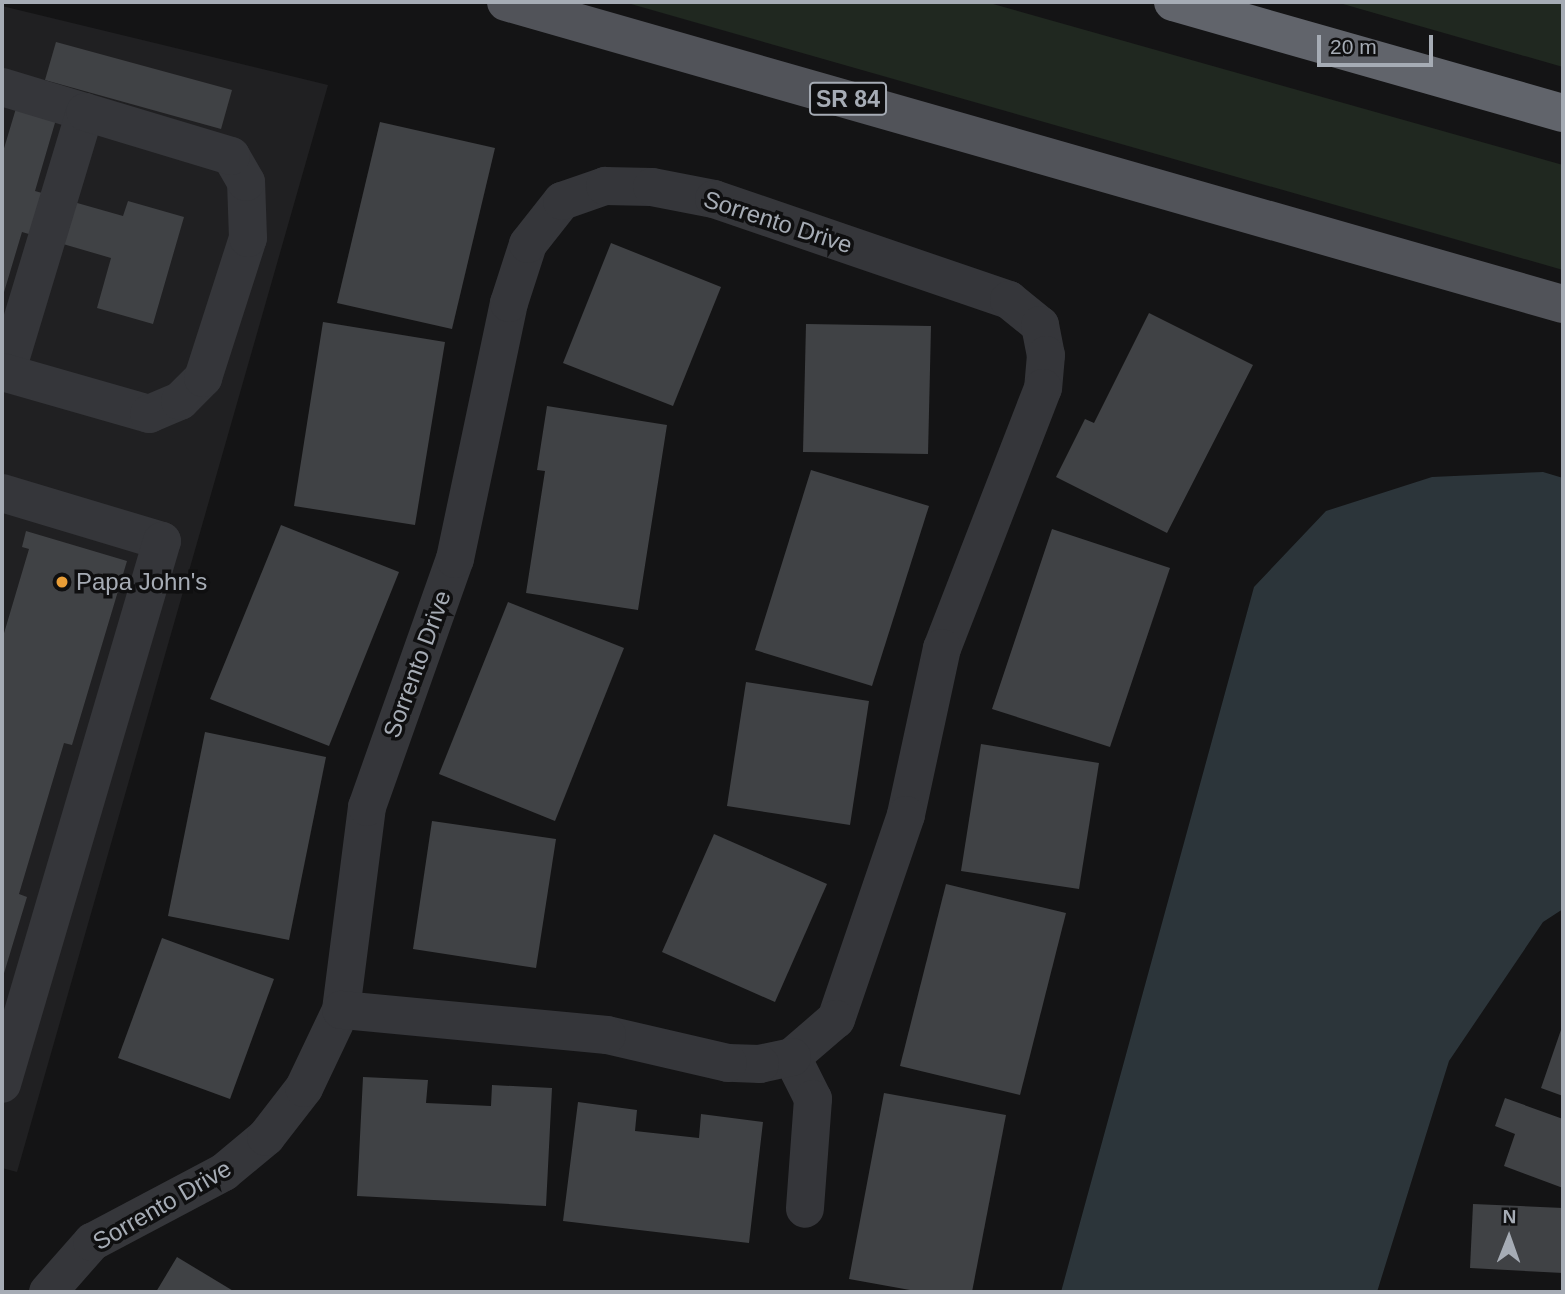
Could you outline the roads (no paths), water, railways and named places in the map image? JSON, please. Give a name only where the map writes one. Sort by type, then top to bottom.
[{"type":"highway","points":[[1173,2],[1563,113]]},
{"type":"main road","name":"SR 84","points":[[506,2],[1563,304]]},
{"type":"street","points":[[2,87],[85,112],[231,156],[246,182],[248,238],[203,378],[180,401],[149,414],[4,373],[85,112]]},
{"type":"street","name":"Sorrento Drive","points":[[48,1292],[92,1242],[224,1172],[266,1138],[304,1088],[341,1010],[367,807],[455,559],[509,303],[527,244],[562,201],[605,187],[652,187],[714,199],[1009,300],[1040,325],[1046,355],[1043,388],[942,648],[906,815],[836,1019],[792,1057],[760,1064],[728,1063],[607,1035],[341,1010]]},
{"type":"street","points":[[2,493],[162,541],[2,1084]]},
{"type":"street","points":[[792,1057],[813,1098],[805,1209]]},
{"type":"place","name":"Papa John's","points":[[62,582]]}]
